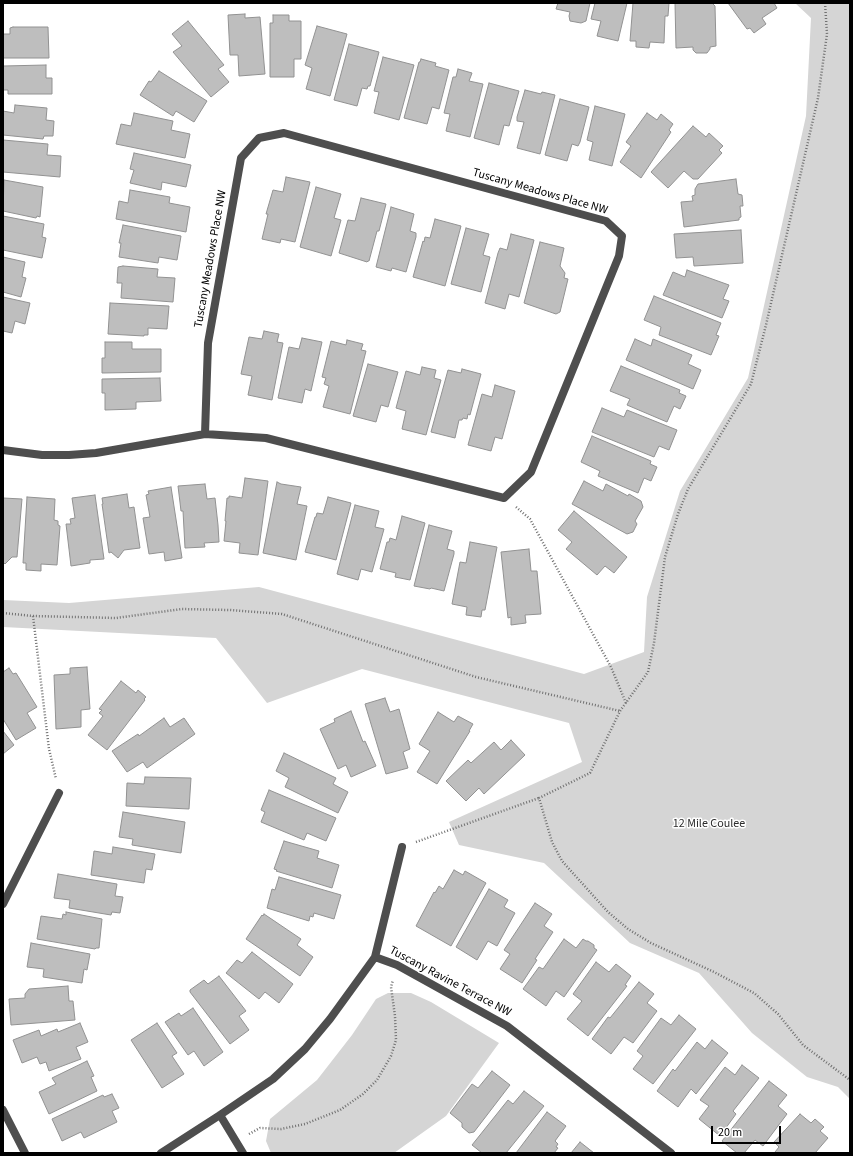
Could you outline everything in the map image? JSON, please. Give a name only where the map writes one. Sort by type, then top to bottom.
[{"type":"street","name":"Tuscany Meadows Place NW","points":[[205,434],[208,343],[241,158],[258,138],[284,133],[606,221],[622,236],[619,256],[531,472],[504,498]]},
{"type":"street","points":[[3,450],[42,455],[70,455],[96,453],[205,434],[266,438],[504,498]]},
{"type":"street","points":[[3,904],[59,793]]},
{"type":"street","points":[[375,957],[402,847]]},
{"type":"street","name":"Tuscany Ravine Terrace NW","points":[[161,1153],[272,1079],[305,1049],[330,1019],[375,957],[397,965],[507,1026],[670,1153]]},
{"type":"street","points":[[3,1110],[25,1153]]},
{"type":"street","points":[[220,1115],[243,1153]]},
{"type":"path","points":[[402,847],[456,829],[539,798],[590,773],[620,711],[648,672],[654,643],[665,557],[678,514],[688,489],[751,384],[818,98],[827,34],[825,3]]},
{"type":"path","points":[[504,498],[530,519],[611,667],[626,703]]},
{"type":"path","points":[[3,613],[33,616],[116,618],[182,609],[230,610],[282,614],[476,677],[620,711]]},
{"type":"path","points":[[33,616],[49,749],[59,793]]},
{"type":"path","points":[[539,798],[552,842],[562,861],[608,912],[628,929],[651,943],[714,972],[754,993],[778,1014],[803,1045],[839,1070],[850,1080]]},
{"type":"path","points":[[236,1141],[260,1128],[281,1129],[306,1124],[340,1110],[363,1094],[377,1080],[391,1056],[396,1040],[395,1016],[391,987],[397,965]]},
{"type":"green space","name":"12 Mile Coulee","points":[[795,3],[850,3],[850,1099],[838,1087],[807,1077],[752,1033],[699,973],[630,943],[544,863],[459,845],[449,822],[582,762],[569,723],[362,669],[267,703],[216,638],[3,627],[3,600],[69,603],[259,587],[584,674],[644,652],[647,597],[680,491],[748,378],[806,116],[811,18]]},
{"type":"green space","points":[[388,993],[411,993],[431,1002],[499,1043],[446,1116],[394,1153],[271,1153],[266,1141],[270,1119],[317,1080],[352,1035],[376,999]]},
{"type":"building","points":[[558,3],[590,3],[586,21],[581,23],[570,21],[570,12],[556,9]]},
{"type":"building","points":[[595,3],[627,3],[618,41],[597,36],[601,21],[591,19]]},
{"type":"building","points":[[633,3],[669,3],[668,16],[665,16],[664,43],[650,42],[649,48],[636,47],[636,41],[630,41]]},
{"type":"building","points":[[675,3],[712,3],[715,6],[716,46],[710,47],[707,53],[696,53],[693,50],[693,47],[676,48]]},
{"type":"building","points":[[728,3],[774,3],[777,8],[762,18],[766,24],[754,33],[750,28],[747,29]]},
{"type":"building","points":[[245,14],[245,18],[260,17],[265,74],[239,76],[238,55],[230,55],[228,15]]},
{"type":"building","points":[[273,15],[289,15],[289,21],[301,21],[301,59],[294,59],[294,77],[270,77],[270,23],[273,23]]},
{"type":"building","points":[[188,21],[224,65],[218,69],[229,82],[211,97],[173,52],[182,46],[172,34]]},
{"type":"building","points":[[317,26],[347,34],[330,96],[306,89],[312,68],[305,65]]},
{"type":"building","points":[[48,27],[49,58],[3,58],[3,34],[10,34],[10,28]]},
{"type":"building","points":[[349,44],[379,52],[370,86],[368,86],[367,89],[362,88],[357,106],[334,100]]},
{"type":"building","points":[[383,57],[414,65],[399,120],[374,113],[379,92],[374,91]]},
{"type":"building","points":[[421,59],[436,63],[435,66],[449,70],[439,109],[432,107],[427,124],[404,118]]},
{"type":"building","points":[[46,65],[46,78],[52,78],[52,94],[8,94],[8,90],[3,90],[3,66]]},
{"type":"building","points":[[458,69],[472,73],[469,81],[483,84],[470,137],[446,131],[450,114],[444,113],[453,77],[456,77]]},
{"type":"building","points":[[159,71],[207,101],[194,122],[176,111],[173,116],[140,95],[149,81],[151,82]]},
{"type":"building","points":[[489,83],[519,91],[509,126],[504,125],[499,145],[474,138]]},
{"type":"building","points":[[525,90],[541,94],[542,92],[555,95],[540,154],[517,148],[524,122],[517,121],[517,117]]},
{"type":"building","points":[[560,99],[589,107],[580,142],[578,146],[572,144],[567,161],[545,155]]},
{"type":"building","points":[[15,105],[47,108],[46,120],[54,121],[53,136],[44,136],[43,139],[3,135],[3,111],[14,113]]},
{"type":"building","points":[[595,106],[625,114],[612,166],[589,160],[593,142],[587,140]]},
{"type":"building","points":[[134,113],[173,121],[171,130],[190,134],[185,158],[116,144],[121,124],[131,126]]},
{"type":"building","points":[[647,113],[657,120],[661,114],[673,124],[669,130],[671,132],[641,178],[620,162],[631,146],[626,142]]},
{"type":"building","points":[[693,126],[706,137],[709,133],[723,146],[719,150],[722,153],[698,179],[693,179],[684,171],[668,188],[651,172]]},
{"type":"building","points":[[3,140],[48,144],[47,155],[61,156],[60,177],[3,172]]},
{"type":"building","points":[[134,153],[191,165],[186,187],[162,182],[161,190],[130,183],[134,170],[130,169]]},
{"type":"building","points":[[286,177],[310,182],[295,242],[281,239],[280,243],[262,239],[268,214],[266,214],[273,190],[283,192]]},
{"type":"building","points":[[736,179],[738,194],[742,195],[743,206],[740,206],[741,217],[739,220],[684,227],[681,202],[693,201],[692,196],[695,195],[695,189],[698,184]]},
{"type":"building","points":[[4,180],[43,187],[40,217],[37,216],[36,218],[3,211]]},
{"type":"building","points":[[316,187],[341,194],[334,218],[341,220],[331,256],[300,247]]},
{"type":"building","points":[[130,190],[170,197],[169,203],[190,207],[186,232],[116,219],[119,201],[128,203]]},
{"type":"building","points":[[361,198],[386,204],[379,231],[377,231],[369,261],[367,262],[339,253],[348,220],[355,221]]},
{"type":"building","points":[[391,207],[414,214],[410,231],[416,233],[416,237],[406,272],[392,268],[391,271],[376,267]]},
{"type":"building","points":[[3,216],[44,224],[42,237],[46,238],[42,258],[3,250]]},
{"type":"building","points":[[435,219],[461,226],[445,286],[413,277],[423,241],[424,242],[425,237],[430,238]]},
{"type":"building","points":[[123,225],[181,236],[177,260],[159,257],[158,263],[119,257],[121,243],[119,243]]},
{"type":"building","points":[[466,228],[489,234],[483,255],[490,257],[481,292],[451,284]]},
{"type":"building","points":[[741,230],[743,263],[694,266],[693,257],[676,258],[674,234]]},
{"type":"building","points":[[511,234],[534,240],[519,297],[509,294],[505,309],[485,303],[498,253],[500,248],[507,250]]},
{"type":"building","points":[[540,242],[564,248],[560,266],[565,273],[564,278],[568,279],[560,312],[556,314],[524,303]]},
{"type":"building","points":[[3,257],[25,262],[22,277],[26,278],[21,297],[3,292]]},
{"type":"building","points":[[123,266],[158,269],[157,277],[175,278],[173,302],[121,298],[122,283],[117,283],[118,267]]},
{"type":"building","points":[[687,270],[729,285],[723,299],[729,301],[722,318],[663,295],[673,272],[685,277]]},
{"type":"building","points":[[654,296],[721,323],[716,335],[719,336],[711,355],[659,335],[661,327],[644,320]]},
{"type":"building","points":[[3,297],[30,303],[25,324],[15,321],[12,333],[3,331]]},
{"type":"building","points":[[110,303],[169,306],[167,329],[148,328],[148,335],[144,336],[108,334]]},
{"type":"building","points":[[264,331],[279,334],[277,342],[283,343],[272,400],[248,395],[252,376],[241,374],[249,337],[262,339]]},
{"type":"building","points":[[302,338],[322,342],[311,391],[305,389],[302,403],[278,398],[289,347],[299,349]]},
{"type":"building","points":[[635,339],[651,346],[653,339],[692,355],[688,364],[701,370],[693,389],[626,360]]},
{"type":"building","points":[[347,340],[363,344],[361,350],[366,351],[350,414],[323,407],[329,386],[324,384],[326,378],[322,377],[331,341],[346,345]]},
{"type":"building","points":[[105,342],[132,342],[132,349],[161,349],[161,372],[102,373],[102,358],[105,358]]},
{"type":"building","points":[[368,364],[398,372],[388,407],[381,405],[376,422],[353,416]]},
{"type":"building","points":[[621,366],[680,390],[679,393],[686,396],[680,409],[674,406],[667,422],[627,405],[630,399],[610,391]]},
{"type":"building","points":[[422,367],[436,370],[434,378],[441,380],[426,435],[402,429],[406,411],[396,408],[406,371],[420,375]]},
{"type":"building","points":[[462,369],[481,374],[470,415],[468,414],[467,419],[463,418],[462,420],[459,420],[455,438],[431,432],[448,370],[461,373]]},
{"type":"building","points":[[160,378],[161,401],[136,402],[136,409],[105,410],[105,393],[102,393],[102,379]]},
{"type":"building","points":[[495,385],[515,391],[502,439],[495,437],[491,451],[468,445],[482,394],[492,397]]},
{"type":"building","points":[[602,408],[624,417],[627,410],[677,430],[669,450],[659,446],[654,457],[592,432]]},
{"type":"building","points":[[592,436],[651,461],[650,464],[657,467],[651,481],[644,478],[638,493],[598,476],[600,471],[581,462]]},
{"type":"building","points":[[245,478],[268,481],[258,555],[239,553],[240,543],[224,541],[227,498],[229,498],[229,496],[242,498]]},
{"type":"building","points":[[584,481],[603,491],[606,484],[641,501],[643,507],[635,521],[637,524],[633,532],[627,534],[572,504]]},
{"type":"building","points":[[277,482],[301,487],[297,504],[307,506],[296,560],[263,553]]},
{"type":"building","points":[[205,484],[207,499],[215,498],[219,542],[204,543],[205,547],[185,548],[183,511],[181,511],[178,486]]},
{"type":"building","points":[[171,487],[182,558],[165,561],[164,552],[149,554],[143,518],[150,517],[146,495],[149,494],[148,491]]},
{"type":"building","points":[[127,494],[129,508],[134,507],[140,548],[124,550],[118,558],[111,552],[109,553],[102,498]]},
{"type":"building","points":[[95,495],[104,559],[90,560],[90,563],[71,566],[66,524],[71,524],[70,519],[75,518],[72,498]]},
{"type":"building","points":[[27,497],[55,499],[54,520],[58,521],[58,525],[60,526],[57,565],[41,564],[41,571],[26,570],[26,563],[23,563]]},
{"type":"building","points":[[328,497],[351,503],[336,560],[305,552],[315,517],[317,513],[323,514]]},
{"type":"building","points":[[3,498],[22,499],[17,557],[12,557],[5,564],[3,562]]},
{"type":"building","points":[[355,505],[379,511],[375,527],[384,529],[372,572],[361,569],[358,580],[337,574]]},
{"type":"building","points":[[574,511],[627,557],[614,573],[605,566],[597,575],[566,549],[572,542],[558,530]]},
{"type":"building","points":[[402,516],[425,523],[410,580],[395,577],[396,573],[380,569],[387,542],[389,542],[390,538],[396,540]]},
{"type":"building","points":[[429,525],[452,531],[447,549],[454,551],[454,554],[444,591],[414,586]]},
{"type":"building","points":[[470,542],[497,547],[485,610],[482,610],[481,617],[466,615],[467,607],[452,604],[460,562],[466,563]]},
{"type":"building","points":[[529,549],[531,571],[537,571],[541,614],[525,615],[526,623],[511,625],[511,617],[508,618],[501,552]]},
{"type":"building","points":[[87,667],[90,709],[81,710],[81,727],[56,729],[54,675],[70,674],[70,668]]},
{"type":"building","points":[[9,668],[13,674],[16,673],[37,707],[27,713],[36,728],[16,740],[3,719],[3,672]]},
{"type":"building","points":[[121,681],[136,693],[138,690],[146,697],[107,750],[88,735],[103,716],[99,713],[102,710],[99,709]]},
{"type":"building","points":[[385,698],[390,712],[399,709],[410,749],[403,752],[408,768],[386,774],[365,704]]},
{"type":"building","points":[[351,711],[363,742],[365,741],[376,766],[351,777],[346,765],[338,769],[320,729],[335,722],[334,719]]},
{"type":"building","points":[[438,712],[454,722],[458,716],[473,724],[437,784],[417,772],[430,751],[419,744]]},
{"type":"building","points":[[164,718],[170,727],[184,718],[195,734],[147,768],[143,762],[127,772],[112,751],[138,734],[139,736]]},
{"type":"building","points":[[3,731],[14,745],[3,754]]},
{"type":"building","points":[[511,740],[525,755],[484,794],[479,788],[466,801],[446,781],[468,760],[471,763],[494,742],[501,750]]},
{"type":"building","points":[[284,753],[336,778],[333,784],[348,792],[338,813],[285,787],[289,778],[276,771]]},
{"type":"building","points":[[145,777],[191,778],[189,809],[126,806],[127,783],[144,784]]},
{"type":"building","points":[[269,790],[336,818],[326,841],[307,833],[304,840],[261,822],[265,812],[261,810]]},
{"type":"building","points":[[123,812],[185,822],[181,853],[132,845],[133,839],[119,837]]},
{"type":"building","points":[[284,841],[319,851],[317,858],[339,865],[332,888],[276,871],[277,870],[274,869]]},
{"type":"building","points":[[113,847],[155,854],[152,870],[146,869],[144,883],[91,875],[94,851],[112,854]]},
{"type":"building","points":[[454,870],[463,875],[465,871],[486,883],[451,946],[416,926],[434,892],[435,893],[439,886],[443,889]]},
{"type":"building","points":[[58,874],[117,884],[115,896],[123,897],[120,913],[112,912],[111,915],[69,908],[70,900],[54,898]]},
{"type":"building","points":[[279,877],[341,895],[334,919],[314,913],[313,917],[310,916],[309,921],[267,908],[272,889],[275,890]]},
{"type":"building","points":[[489,889],[508,900],[504,907],[515,913],[497,946],[488,941],[477,960],[456,947]]},
{"type":"building","points":[[535,903],[552,914],[544,926],[553,932],[535,959],[537,960],[522,983],[500,969],[510,954],[504,950]]},
{"type":"building","points":[[66,912],[102,919],[99,948],[95,949],[37,939],[41,916],[62,919],[63,914],[66,915]]},
{"type":"building","points":[[264,914],[301,939],[297,945],[313,957],[300,976],[246,939]]},
{"type":"building","points":[[564,939],[576,948],[583,939],[594,945],[594,948],[597,950],[564,997],[556,991],[546,1006],[523,989],[539,967],[543,969]]},
{"type":"building","points":[[31,943],[90,954],[87,970],[84,969],[82,983],[43,977],[44,969],[27,967]]},
{"type":"building","points":[[252,952],[293,984],[279,1003],[265,992],[259,999],[226,973],[237,960],[242,963]]},
{"type":"building","points":[[596,962],[609,972],[616,964],[631,976],[625,985],[627,986],[588,1036],[567,1019],[582,1001],[573,994]]},
{"type":"building","points":[[219,976],[246,1011],[239,1016],[249,1030],[230,1044],[190,992],[190,990],[204,980],[208,984]]},
{"type":"building","points":[[639,982],[654,994],[647,1003],[657,1011],[633,1043],[624,1037],[611,1054],[592,1039],[608,1017],[610,1018]]},
{"type":"building","points":[[68,986],[69,1001],[73,1001],[75,1020],[11,1025],[9,999],[25,998],[25,994],[29,989]]},
{"type":"building","points":[[193,1008],[223,1052],[204,1066],[194,1051],[188,1055],[165,1022],[179,1013],[181,1016]]},
{"type":"building","points":[[679,1015],[696,1029],[653,1084],[633,1069],[643,1056],[637,1051],[661,1018],[671,1025]]},
{"type":"building","points":[[80,1023],[88,1042],[76,1047],[81,1059],[49,1071],[46,1062],[40,1064],[37,1057],[22,1063],[13,1040],[39,1030],[41,1036],[57,1029],[58,1032]]},
{"type":"building","points":[[157,1023],[177,1053],[172,1056],[184,1074],[162,1088],[131,1040]]},
{"type":"building","points":[[712,1040],[728,1053],[696,1094],[691,1089],[678,1107],[657,1091],[673,1069],[675,1071],[697,1042],[705,1049]]},
{"type":"building","points":[[87,1061],[94,1076],[91,1077],[97,1091],[49,1114],[39,1092],[56,1084],[52,1078]]},
{"type":"building","points":[[742,1065],[759,1078],[733,1111],[736,1114],[720,1136],[699,1119],[709,1106],[700,1100],[725,1067],[735,1075]]},
{"type":"building","points":[[492,1071],[510,1085],[474,1132],[469,1133],[462,1127],[462,1123],[450,1113],[472,1084],[478,1088]]},
{"type":"building","points":[[769,1081],[787,1095],[778,1106],[787,1114],[763,1146],[755,1140],[744,1153],[737,1153],[722,1141]]},
{"type":"building","points":[[524,1091],[544,1106],[506,1153],[482,1153],[472,1145],[508,1100],[513,1104]]},
{"type":"building","points":[[112,1094],[119,1108],[112,1111],[117,1122],[84,1138],[81,1132],[62,1141],[52,1119],[103,1095],[104,1097]]},
{"type":"building","points":[[547,1112],[566,1126],[555,1141],[558,1144],[556,1147],[558,1148],[554,1153],[516,1153]]},
{"type":"building","points":[[800,1114],[811,1123],[815,1119],[824,1127],[820,1131],[828,1138],[815,1153],[776,1153],[775,1152],[779,1147],[774,1142]]},
{"type":"building","points":[[580,1142],[594,1153],[571,1153]]}]
